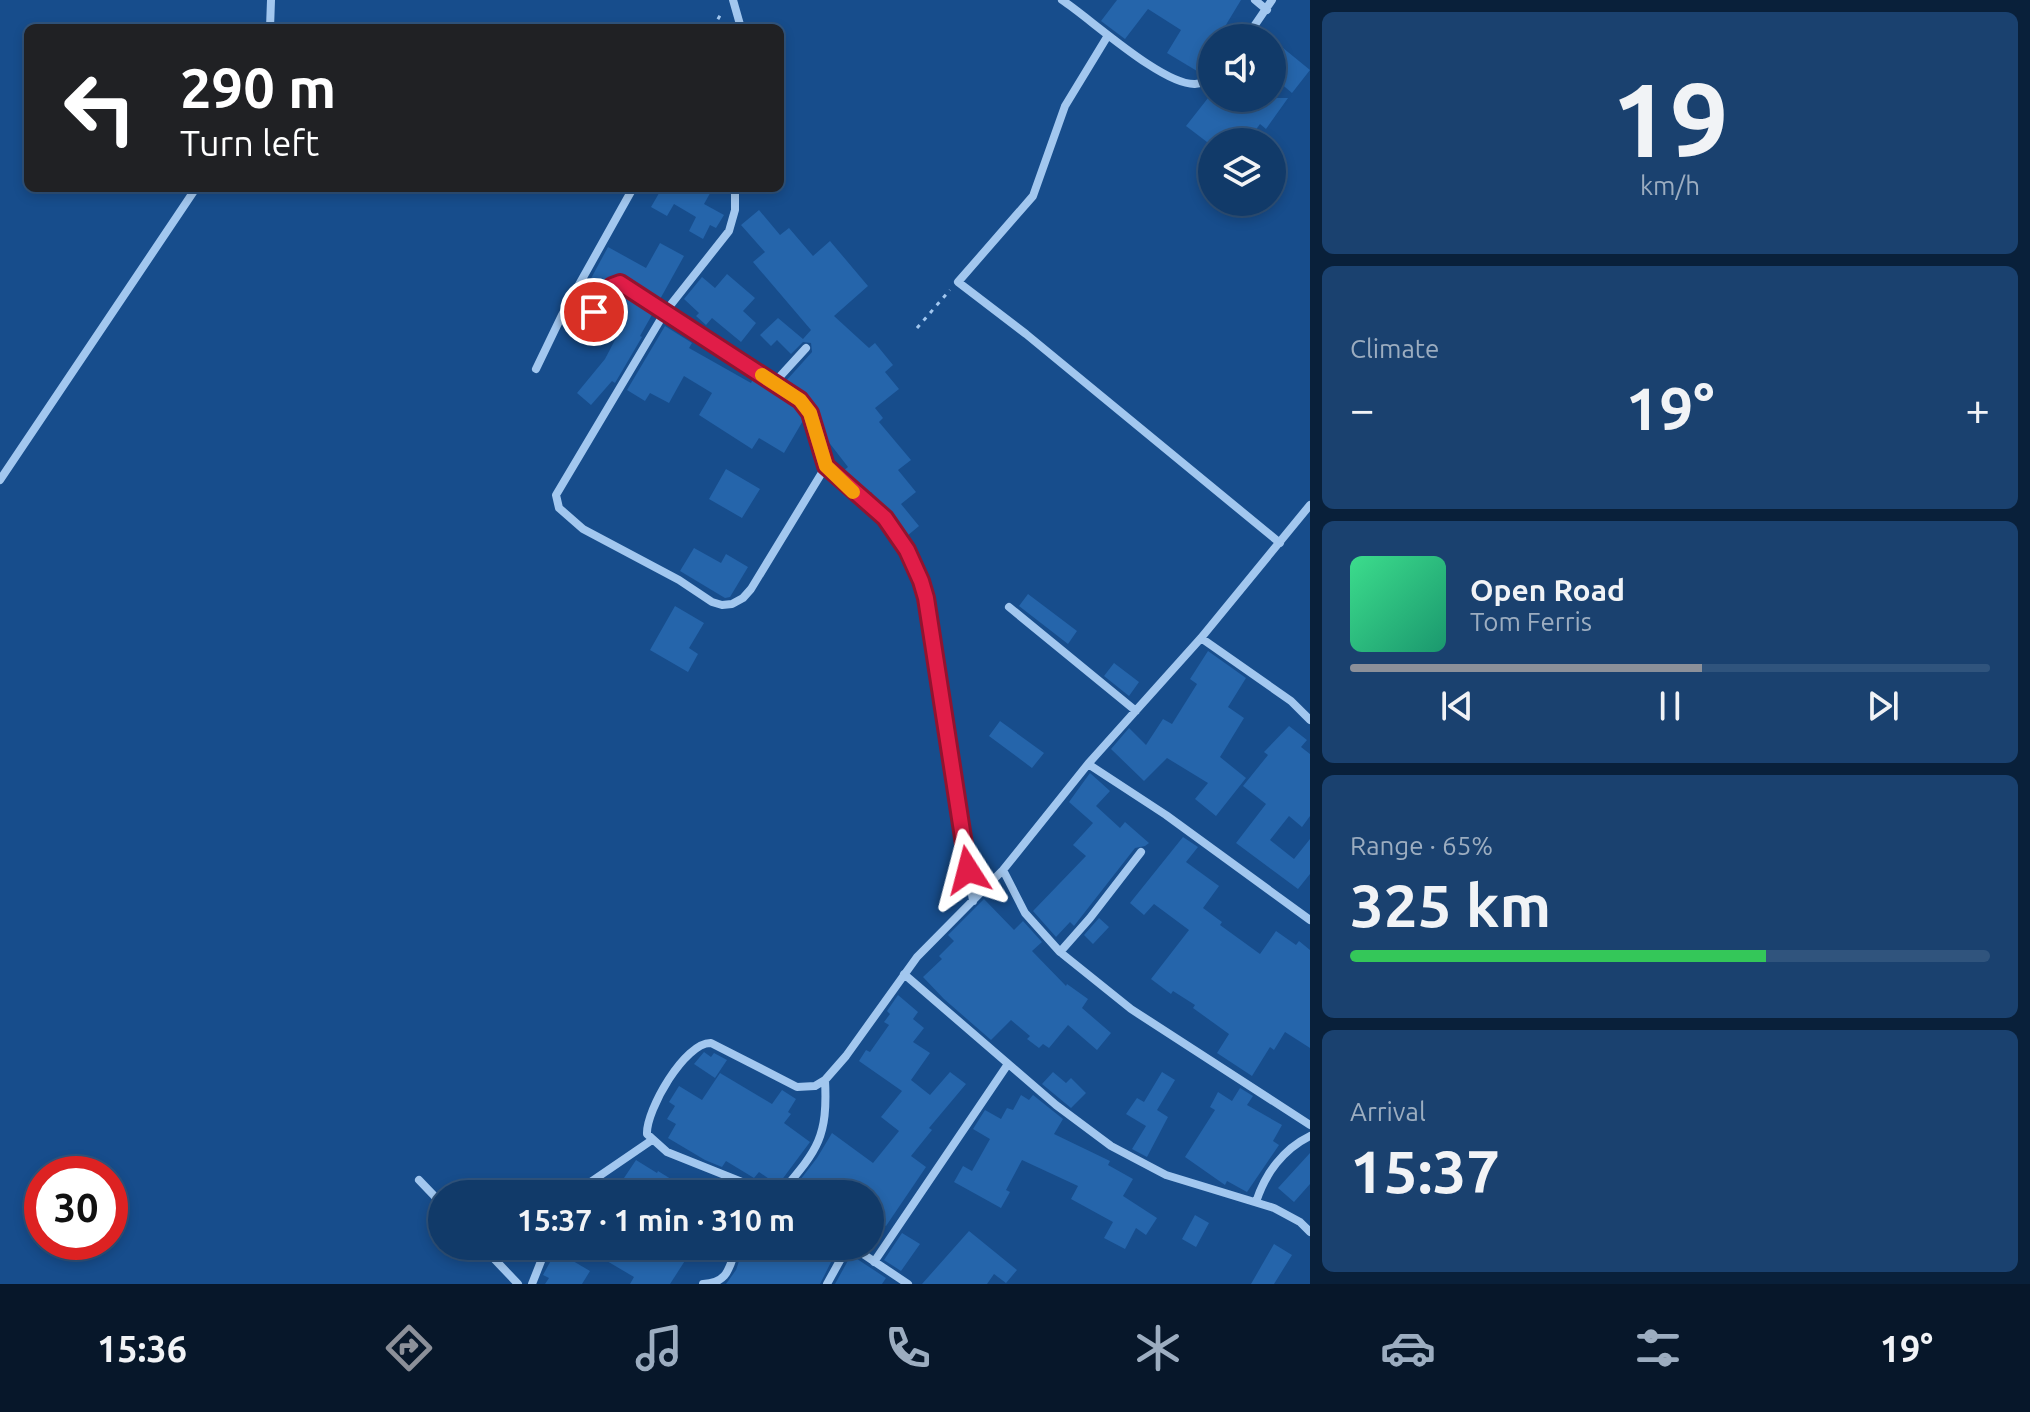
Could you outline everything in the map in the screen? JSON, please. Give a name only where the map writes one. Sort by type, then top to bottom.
[{"type":"street","points":[[270,24],[271,0]]},
{"type":"street","points":[[1062,0],[1089,18],[1107,37],[1167,74],[1186,83],[1198,84]]},
{"type":"street","points":[[1255,0],[1267,10]]},
{"type":"street","points":[[1256,24],[1272,0]]},
{"type":"street","points":[[730,2],[739,24]]},
{"type":"street","points":[[1107,37],[1065,106],[1033,196],[958,282],[1026,334],[1280,543]]},
{"type":"street","points":[[0,480],[193,192]]},
{"type":"street","points":[[536,369],[569,302],[631,192]]},
{"type":"street","points":[[735,192],[735,210],[729,231],[665,312],[556,495],[559,508],[583,529],[679,580],[712,602],[727,605],[740,600],[751,589],[826,466]]},
{"type":"street","points":[[569,302],[592,313],[612,286],[618,283],[800,400],[810,413],[826,466],[885,518],[907,550],[926,598],[973,901]]},
{"type":"street","points":[[774,383],[806,348]]},
{"type":"street","points":[[732,1180],[667,1152],[647,1134],[651,1109],[690,1052],[704,1043],[715,1044],[797,1087],[815,1086],[825,1080],[929,944],[1002,872],[1088,764],[1201,638],[1310,505]]},
{"type":"street","points":[[1009,607],[1136,711]]},
{"type":"street","points":[[1201,638],[1291,701],[1310,720]]},
{"type":"street","points":[[1088,764],[1166,815],[1310,920]]},
{"type":"street","points":[[1060,952],[1141,852]]},
{"type":"street","points":[[1002,872],[1025,913],[1060,952],[1131,1009],[1310,1125]]},
{"type":"street","points":[[904,974],[1081,1125],[1137,1162],[1197,1186],[1281,1211],[1310,1232]]},
{"type":"street","points":[[874,1262],[1008,1064]]},
{"type":"street","points":[[792,1180],[806,1164],[823,1132],[826,1118],[825,1080]]},
{"type":"street","points":[[1256,1202],[1273,1167],[1296,1143],[1310,1136]]},
{"type":"street","points":[[593,1180],[652,1140]]},
{"type":"street","points":[[419,1180],[428,1189]]},
{"type":"street","points":[[495,1260],[518,1284]]},
{"type":"street","points":[[532,1284],[541,1260]]},
{"type":"street","points":[[703,1284],[715,1284],[721,1280],[732,1260]]},
{"type":"street","points":[[827,1284],[842,1260]]},
{"type":"street","points":[[871,1260],[908,1284]]},
{"type":"path","points":[[716,24],[730,2]]},
{"type":"path","points":[[917,328],[958,282]]},
{"type":"building","points":[[1117,0],[1241,0],[1226,24],[1198,24],[1198,72],[1167,53],[1181,30],[1148,9],[1125,39],[1101,21]]},
{"type":"building","points":[[1286,50],[1310,70],[1292,93],[1286,88]]},
{"type":"building","points":[[1198,111],[1278,112],[1267,128],[1260,124],[1257,128],[1198,128],[1198,135],[1186,126]]},
{"type":"building","points":[[660,192],[711,192],[704,204],[724,215],[716,228],[710,225],[703,239],[689,231],[696,217],[674,204],[667,216],[651,207]]},
{"type":"building","points":[[759,210],[780,235],[789,228],[813,256],[830,241],[868,286],[834,316],[869,348],[875,343],[893,365],[885,372],[899,389],[875,408],[883,418],[879,422],[911,460],[898,470],[916,492],[901,504],[919,526],[907,536],[871,492],[869,494],[843,471],[848,467],[824,436],[816,409],[804,394],[785,382],[812,352],[811,343],[803,342],[791,354],[777,340],[771,346],[760,335],[778,318],[803,339],[811,330],[753,262],[765,252],[741,225]]},
{"type":"building","points":[[660,243],[684,256],[659,301],[623,277],[609,280],[600,291],[588,284],[608,247],[646,268]]},
{"type":"building","points":[[727,274],[755,298],[743,311],[756,323],[741,342],[712,318],[706,325],[696,316],[699,313],[684,299],[702,277],[715,288]]},
{"type":"building","points":[[620,291],[653,313],[615,383],[612,381],[591,405],[577,393],[605,359],[616,338],[616,332],[595,320]]},
{"type":"building","points":[[572,312],[593,320],[586,333],[566,322]]},
{"type":"building","points":[[665,326],[692,343],[689,348],[751,383],[753,379],[795,405],[804,419],[784,453],[759,438],[752,449],[699,415],[712,393],[684,376],[669,403],[650,393],[645,401],[627,390]]},
{"type":"building","points":[[726,469],[760,489],[742,518],[709,499]]},
{"type":"building","points":[[694,548],[721,563],[726,554],[748,567],[730,597],[725,598],[680,571]]},
{"type":"building","points":[[1028,594],[1077,631],[1068,644],[1019,606]]},
{"type":"building","points":[[675,606],[704,623],[689,648],[698,654],[688,672],[650,650]]},
{"type":"building","points":[[1208,651],[1246,678],[1228,707],[1244,718],[1220,757],[1246,778],[1216,816],[1195,799],[1208,783],[1167,758],[1144,781],[1111,749],[1129,728],[1146,745],[1163,719],[1172,724],[1197,684],[1190,679]]},
{"type":"building","points":[[1114,663],[1139,682],[1129,696],[1104,676]]},
{"type":"building","points":[[1000,721],[1044,753],[1032,768],[989,736]]},
{"type":"building","points":[[1289,726],[1307,740],[1301,747],[1310,754],[1310,816],[1302,827],[1289,816],[1270,840],[1294,859],[1310,839],[1310,874],[1298,889],[1236,843],[1266,804],[1243,786],[1268,755],[1264,752]]},
{"type":"building","points":[[1090,773],[1110,791],[1096,806],[1120,828],[1125,822],[1149,843],[1135,848],[1074,926],[1070,922],[1056,937],[1033,911],[1086,856],[1073,845],[1093,823],[1069,802]]},
{"type":"building","points":[[1183,837],[1198,847],[1186,862],[1219,886],[1203,908],[1222,922],[1220,925],[1260,954],[1276,931],[1296,945],[1299,941],[1310,950],[1310,1048],[1285,1032],[1274,1050],[1270,1047],[1252,1076],[1217,1053],[1229,1034],[1193,1008],[1195,1005],[1173,991],[1171,994],[1151,979],[1189,930],[1154,904],[1144,915],[1130,903]]},
{"type":"building","points":[[984,899],[1014,930],[1023,921],[1042,942],[1032,951],[1066,986],[1088,999],[1082,1008],[1111,1033],[1097,1050],[1068,1025],[1049,1048],[1043,1044],[1039,1048],[1011,1020],[991,1040],[923,977],[942,959],[939,956],[954,941],[948,935]]},
{"type":"building","points":[[1099,918],[1109,927],[1093,944],[1084,935]]},
{"type":"building","points":[[898,995],[918,1012],[913,1019],[924,1028],[913,1042],[930,1053],[911,1080],[930,1095],[950,1072],[966,1084],[929,1128],[932,1130],[911,1156],[926,1167],[886,1226],[884,1180],[800,1180],[832,1133],[873,1163],[899,1131],[881,1117],[902,1091],[859,1061],[866,1050],[870,1052],[889,1025],[884,1022],[890,1014],[887,1011]]},
{"type":"building","points":[[704,1052],[711,1057],[714,1053],[727,1060],[715,1078],[694,1064]]},
{"type":"building","points":[[1053,1072],[1066,1083],[1071,1078],[1086,1093],[1071,1108],[1042,1084]]},
{"type":"building","points":[[1162,1072],[1175,1080],[1157,1110],[1168,1117],[1147,1157],[1132,1149],[1146,1126],[1126,1114],[1137,1098],[1144,1102]]},
{"type":"building","points":[[720,1073],[772,1104],[782,1090],[796,1099],[784,1123],[810,1142],[782,1180],[771,1180],[759,1172],[754,1178],[726,1161],[722,1167],[668,1138],[676,1124],[667,1119],[675,1106],[669,1102],[679,1086],[702,1100]]},
{"type":"building","points":[[1240,1088],[1253,1096],[1247,1105],[1282,1125],[1273,1141],[1279,1145],[1247,1192],[1227,1181],[1225,1185],[1185,1157],[1215,1110],[1210,1107],[1218,1092],[1232,1101]]},
{"type":"building","points":[[1021,1095],[1029,1100],[1033,1095],[1063,1119],[1054,1134],[1110,1161],[1108,1165],[1133,1179],[1123,1196],[1157,1218],[1146,1235],[1136,1228],[1125,1249],[1104,1238],[1113,1222],[1071,1199],[1078,1186],[1022,1160],[1006,1190],[1010,1192],[1001,1208],[954,1182],[963,1166],[972,1171],[990,1139],[973,1129],[985,1110],[1001,1119],[1007,1108],[1013,1110]]},
{"type":"building","points":[[1310,1153],[1310,1184],[1294,1202],[1278,1188]]},
{"type":"building","points":[[636,1160],[672,1180],[627,1180],[624,1178]]},
{"type":"building","points":[[1195,1215],[1209,1223],[1196,1247],[1182,1239]]},
{"type":"building","points":[[969,1231],[1017,1270],[1006,1283],[994,1274],[987,1284],[922,1284]]},
{"type":"building","points":[[902,1233],[920,1244],[901,1271],[884,1260]]},
{"type":"building","points":[[1274,1244],[1292,1255],[1274,1284],[1251,1284]]},
{"type":"building","points":[[551,1260],[571,1260],[590,1271],[582,1284],[545,1284],[549,1278],[543,1275]]},
{"type":"building","points":[[605,1260],[685,1260],[670,1284],[630,1284],[634,1277]]},
{"type":"building","points":[[739,1260],[831,1262],[820,1284],[726,1284]]},
{"type":"building","points":[[848,1260],[859,1260],[886,1278],[882,1284],[835,1284]]},
{"type":"slow traffic","points":[[762,375],[800,400],[810,413],[826,466],[853,492]]},
{"type":"route","points":[[594,312],[612,286],[620,283],[800,400],[810,413],[826,466],[885,518],[907,550],[926,598],[968,870]]}]
